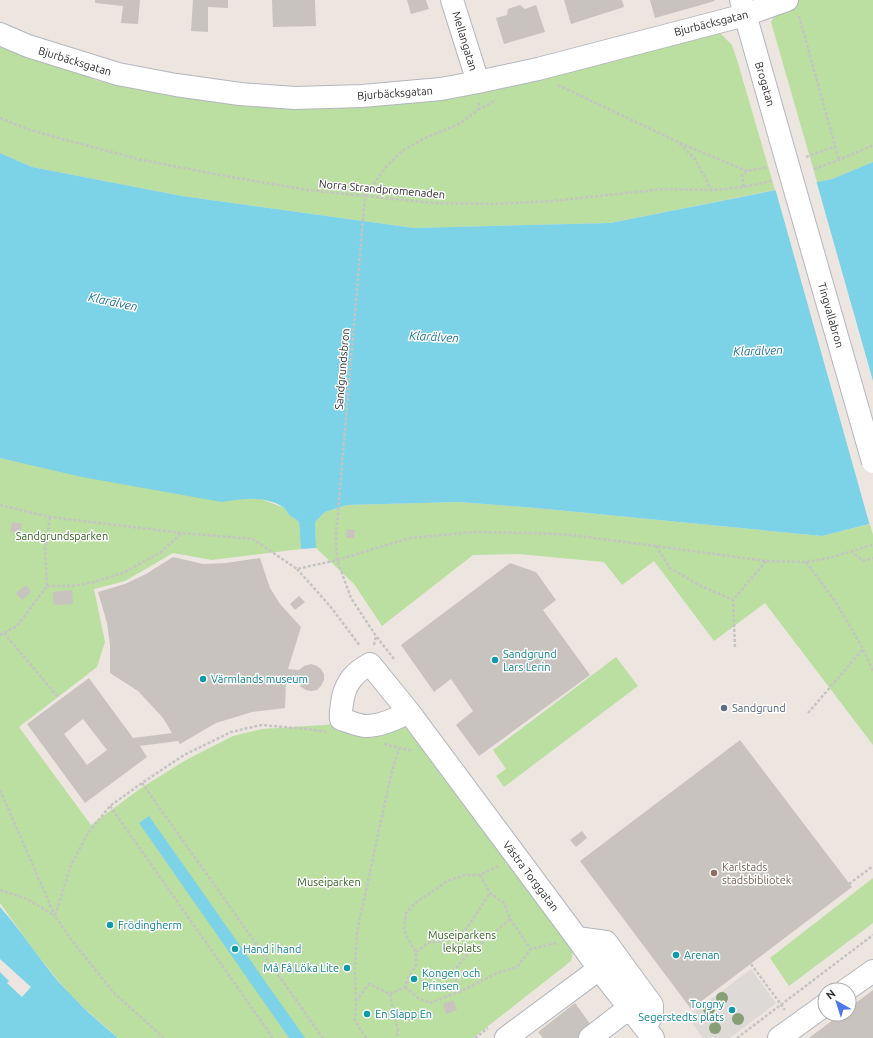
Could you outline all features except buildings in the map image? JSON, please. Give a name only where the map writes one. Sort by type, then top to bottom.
[{"type":"street","name":"Mellangatan","points":[[452,0],[478,82]]},
{"type":"street","name":"Bjurbäcksgatan","points":[[0,34],[28,46],[118,74],[176,85],[240,94],[295,98],[362,96],[442,89],[478,82],[538,69],[743,8],[792,6]]},
{"type":"street","name":"Brogatan","points":[[743,8],[789,164]]},
{"type":"street","name":"Tingvallabron","points":[[789,164],[873,462]]},
{"type":"street","name":"Västra Torggatan","points":[[370,664],[409,712],[568,940],[599,969],[649,1033]]},
{"type":"street","points":[[370,664],[351,678],[346,688],[340,710],[341,719],[365,726],[381,724],[409,712]]},
{"type":"street","points":[[568,940],[606,942],[652,1005],[649,1033]]},
{"type":"street","points":[[506,1038],[599,969]]},
{"type":"street","points":[[857,982],[873,970]]},
{"type":"street","points":[[590,1038],[629,1008]]},
{"type":"street","points":[[785,1034],[817,1011]]},
{"type":"path","points":[[792,6],[836,146],[839,160]]},
{"type":"path","points":[[538,69],[540,76],[557,85],[678,142],[747,171]]},
{"type":"path","points":[[365,196],[386,166],[402,151],[424,138],[459,124],[478,110],[478,82]]},
{"type":"path","name":"Norra Strandpromenaden","points":[[0,118],[27,129],[142,160],[308,190],[433,203],[496,204],[553,201],[663,189],[711,190],[744,187],[771,181]]},
{"type":"path","points":[[678,142],[695,159],[711,190]]},
{"type":"path","points":[[814,169],[873,145]]},
{"type":"path","points":[[744,187],[742,175],[747,171],[789,164],[836,146]]},
{"type":"path","name":"Sandgrundsbron","points":[[365,196],[336,534],[337,560],[351,598],[376,636],[398,664]]},
{"type":"path","points":[[0,505],[50,517],[182,533],[253,539],[297,569],[330,606],[358,643],[370,664]]},
{"type":"path","points":[[0,635],[17,626],[47,586],[45,550],[50,517]]},
{"type":"path","points":[[297,569],[337,560],[410,538],[475,532],[534,532],[656,546],[766,561],[806,562],[872,546]]},
{"type":"path","points":[[47,586],[72,586],[94,582],[123,573],[161,552],[182,533]]},
{"type":"path","points":[[656,546],[670,568],[700,585],[733,600]]},
{"type":"path","points":[[851,551],[863,561],[873,558]]},
{"type":"path","points":[[735,648],[733,600],[766,561]]},
{"type":"path","points":[[806,562],[837,604],[863,649],[873,671]]},
{"type":"path","points":[[4,633],[58,697]]},
{"type":"path","points":[[808,713],[863,649]]},
{"type":"path","points":[[55,916],[72,865],[88,833],[110,806],[142,782],[184,755],[231,732],[261,725],[308,729],[329,733],[341,719]]},
{"type":"path","points":[[366,1038],[355,1021],[357,932],[391,775],[399,748]]},
{"type":"path","points":[[142,782],[323,1038]]},
{"type":"path","points":[[0,790],[55,916],[70,938],[114,993],[164,1038]]},
{"type":"path","points":[[110,806],[273,1038]]},
{"type":"path","points":[[390,994],[405,987],[408,978],[416,965],[416,952],[404,929],[406,913],[414,904],[449,880],[466,875],[480,875],[499,865]]},
{"type":"path","points":[[849,884],[873,866]]},
{"type":"path","points":[[480,875],[490,893],[504,903],[510,919],[531,949]]},
{"type":"path","points":[[0,890],[27,899],[55,916]]},
{"type":"path","points":[[416,952],[428,943],[453,939],[466,929],[490,893]]},
{"type":"path","points":[[458,992],[454,971],[466,956],[510,919]]},
{"type":"path","points":[[737,1038],[873,935]]},
{"type":"path","points":[[405,987],[418,998],[430,1003],[458,992],[497,973],[517,966],[531,949],[568,940]]},
{"type":"path","points":[[751,964],[782,1005],[785,1034]]},
{"type":"path","points":[[356,1001],[369,984],[390,994]]},
{"type":"path","points":[[390,994],[398,1032],[396,1038]]},
{"type":"green space","points":[[797,0],[873,0],[873,162],[832,179],[817,182],[771,22],[779,6]]},
{"type":"green space","points":[[716,29],[732,45],[775,190],[610,223],[414,228],[182,196],[32,167],[0,153],[0,41],[98,81],[241,106],[337,109]]},
{"type":"green space","name":"Museiparken","points":[[0,458],[243,499],[258,498],[285,508],[288,514],[299,522],[301,549],[212,560],[173,553],[125,581],[94,589],[105,642],[97,667],[19,727],[91,825],[141,788],[186,760],[233,736],[262,729],[339,724],[401,710],[574,948],[571,961],[473,1038],[118,1038],[72,997],[38,956],[0,903]]},
{"type":"green space","points":[[459,502],[536,508],[822,536],[870,524],[873,535],[873,745],[765,603],[714,641],[654,561],[622,585],[604,562],[518,554],[473,555],[382,626],[354,584],[316,548],[315,522],[325,512],[347,505]]},
{"type":"green space","points":[[616,657],[638,686],[504,787],[496,776],[506,769],[493,750]]},
{"type":"green space","points":[[873,878],[873,923],[789,986],[770,958]]},
{"type":"shaded area","name":"Torgny Segerstedts plats","points":[[751,969],[776,1003],[730,1038],[703,1038],[687,1017]]},
{"type":"water","name":"Klarälven","points":[[0,153],[32,167],[182,196],[414,228],[610,223],[832,179],[873,162],[873,523],[822,536],[536,508],[459,502],[347,505],[325,512],[315,522],[316,548],[301,549],[299,522],[289,515],[283,507],[276,503],[261,499],[222,502],[82,477],[0,458]]},
{"type":"water","points":[[149,816],[305,1038],[289,1038],[139,823]]},
{"type":"water","points":[[0,907],[53,976],[84,1008],[118,1038],[0,1038]]},
{"type":"pier","points":[[816,180],[873,381],[873,526],[870,526],[775,188]]},
{"type":"pier","points":[[0,959],[31,987],[22,997],[7,983],[9,981],[0,972]]},
{"type":"place","name":"Sandgrund Lars Lerin","points":[[495,660]]},
{"type":"place","name":"Värmlands museum","points":[[203,679]]},
{"type":"place","name":"Sandgrund","points":[[724,708]]},
{"type":"place","name":"Karlstads stadsbibliotek","points":[[714,873]]},
{"type":"place","name":"Frödingherm","points":[[110,925]]},
{"type":"place","name":"Hand i hand","points":[[235,949]]},
{"type":"place","name":"Arenan","points":[[676,955]]},
{"type":"place","name":"Må Få Löka Lite","points":[[347,968]]},
{"type":"place","name":"Kongen och Prinsen","points":[[414,979]]},
{"type":"place","name":"Torgny Segerstedts plats","points":[[732,1010]]},
{"type":"place","name":"En Slapp En","points":[[367,1014]]},
{"type":"park label","name":"Sandgrundsparken","points":[[62,536]]},
{"type":"park label","name":"Museiparkens lekplats","points":[[462,941]]}]
